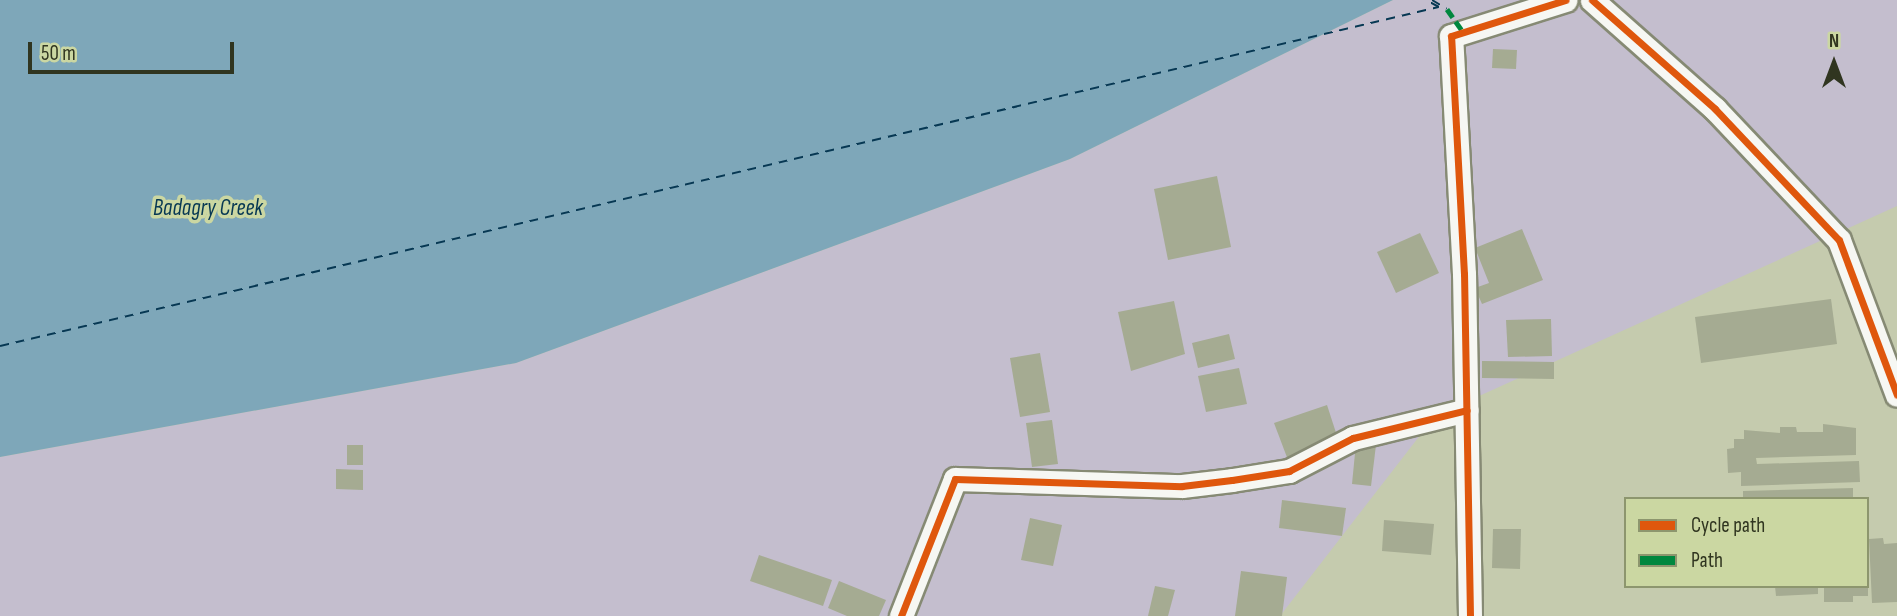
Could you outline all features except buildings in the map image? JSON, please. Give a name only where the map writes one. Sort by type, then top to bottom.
[{"type":"street","points":[[1469,616],[1467,410],[1451,36],[1565,0]]},
{"type":"street","points":[[1592,0],[1715,109],[1839,240],[1897,395]]},
{"type":"street","points":[[901,616],[955,479],[1182,486],[1220,481],[1289,471],[1353,438],[1467,410]]},
{"type":"shaded area","points":[[1393,0],[1897,0],[1897,206],[1435,416],[1280,616],[0,616],[0,457],[516,363],[1070,159]]},
{"type":"water","name":"Badagry Creek","points":[[0,0],[1393,0],[1070,159],[516,363],[0,457]]},
{"type":"ferry route","points":[[0,346],[1439,7],[1426,0]]},
{"type":"ferry route","points":[[1432,0],[1447,9]]},
{"type":"marked path","points":[[1447,9],[1463,32]]},
{"type":"cycle path","points":[[1470,616],[1464,274],[1451,36],[1565,0]]},
{"type":"cycle path","points":[[1592,0],[1715,109],[1839,240],[1897,395]]},
{"type":"cycle path","points":[[901,616],[955,479],[1182,486],[1232,480],[1289,471],[1353,438],[1467,410]]}]
